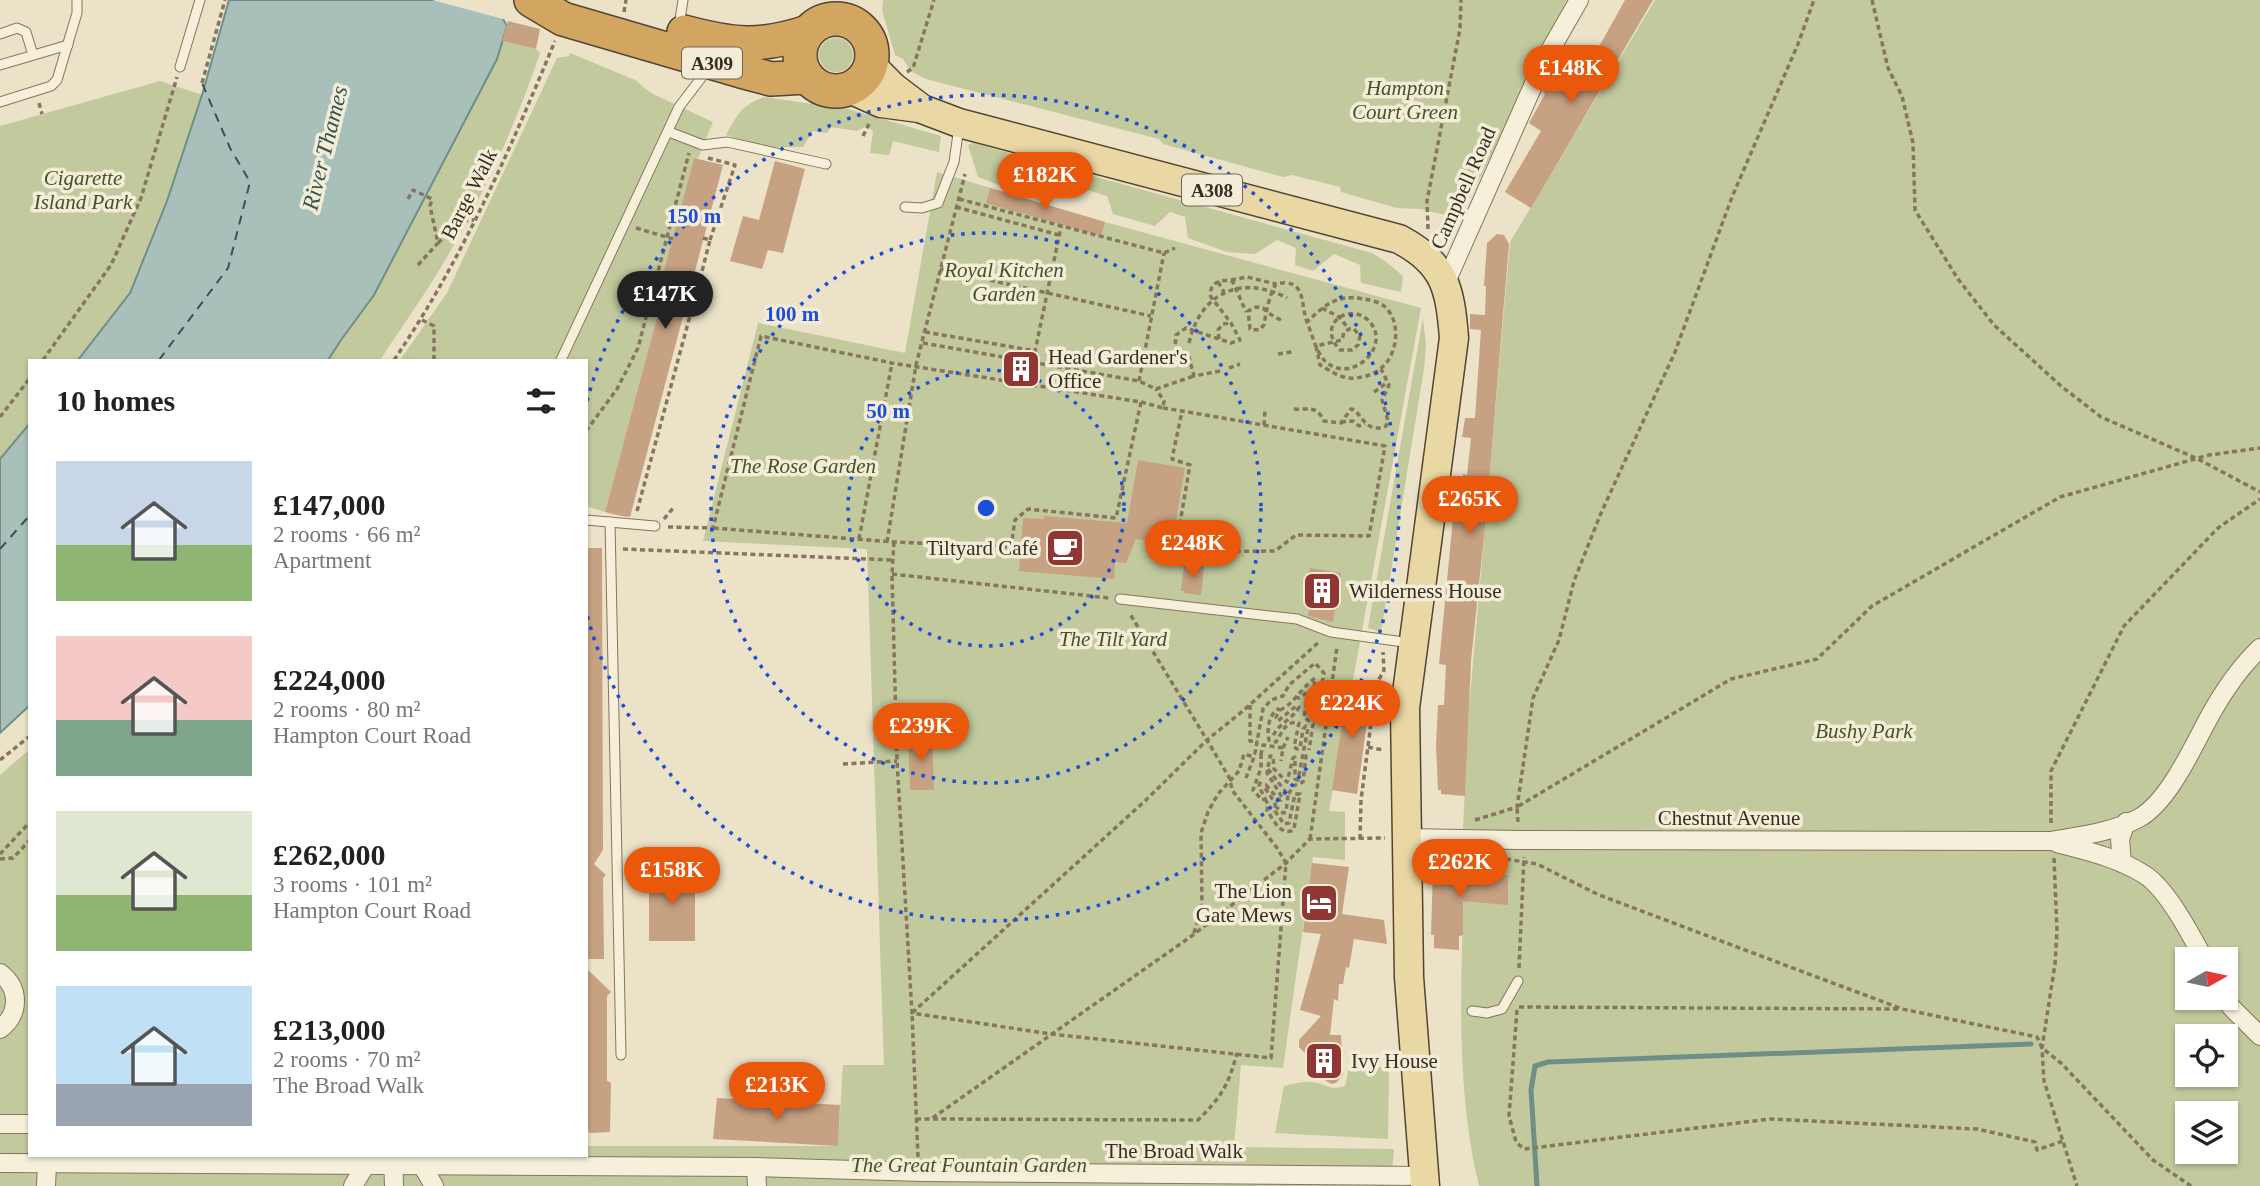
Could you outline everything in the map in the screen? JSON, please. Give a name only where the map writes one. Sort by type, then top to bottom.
[{"type":"highway","name":"A309","points":[[531,0],[563,19],[713,63],[771,79],[807,77]]},
{"type":"highway","name":"A309","points":[[570,0],[681,15],[726,43],[782,41],[819,18]]},
{"type":"highway","points":[[863,16],[872,47],[861,77],[830,91],[807,77],[800,59],[800,49],[819,18],[847,20],[863,16]]},
{"type":"main road","name":"A308","points":[[861,77],[893,87],[922,108],[959,123],[1383,233],[1416,248],[1438,271]]},
{"type":"main road","points":[[1424,1181],[1398,838],[1405,708],[1399,641],[1454,338],[1452,309],[1438,271]]},
{"type":"street","name":"Campbell Road","points":[[1438,271],[1544,61],[1579,0]]},
{"type":"street","name":"Chestnut Avenue","points":[[1398,838],[1519,841],[2051,841],[2092,834],[2140,817],[2159,800],[2176,777],[2230,683],[2260,648]]},
{"type":"street","points":[[2122,863],[2120,839],[2126,822]]},
{"type":"street","name":"Chestnut Avenue","points":[[2051,841],[2122,863],[2147,876],[2170,902],[2197,947]]},
{"type":"street","points":[[0,973],[23,1002],[0,1029]]},
{"type":"street","points":[[2234,1010],[2260,1036]]},
{"type":"street","points":[[0,1124],[28,1124]]},
{"type":"street","name":"The Broad Walk","points":[[0,1163],[259,1160],[365,1166],[393,1160],[422,1166],[756,1167],[919,1179],[1424,1181]]},
{"type":"street","points":[[393,1160],[394,1186]]},
{"type":"street","points":[[46,1186],[47,1164]]},
{"type":"street","points":[[353,1186],[365,1166]]},
{"type":"street","points":[[422,1166],[434,1186]]},
{"type":"street","points":[[756,1167],[757,1186]]},
{"type":"lane","points":[[0,102],[51,86],[57,80],[78,13],[77,0]]},
{"type":"lane","points":[[180,67],[201,0]]},
{"type":"lane","points":[[0,34],[17,28],[26,32],[33,55]]},
{"type":"lane","points":[[0,65],[68,45]]},
{"type":"lane","points":[[561,359],[679,107],[713,63]]},
{"type":"lane","points":[[905,206],[922,208],[938,203],[954,162],[959,123]]},
{"type":"lane","points":[[669,132],[703,145],[727,142],[826,164]]},
{"type":"lane","points":[[588,520],[655,526]]},
{"type":"lane","points":[[610,522],[621,1055]]},
{"type":"lane","points":[[1120,599],[1297,620],[1335,632],[1399,641]]},
{"type":"lane","points":[[1472,1011],[1488,1013],[1502,1009],[1518,981]]},
{"type":"path","points":[[202,83],[225,0]]},
{"type":"path","points":[[909,71],[913,68],[934,0]]},
{"type":"path","points":[[1438,271],[1427,201],[1460,29],[1461,0]]},
{"type":"path","points":[[1519,841],[1517,807],[1533,698],[1559,640],[1574,581],[1601,513],[1675,352],[1732,197],[1798,44],[1814,0]]},
{"type":"path","points":[[1872,0],[1888,68],[1902,96],[1913,143],[1915,210],[1958,279],[1994,325],[2061,386],[2101,417],[2199,458],[2260,492]]},
{"type":"path","name":"Barge Walk","points":[[395,359],[422,320],[474,220],[521,125],[558,35]]},
{"type":"path","points":[[44,359],[111,265],[141,198],[180,67]]},
{"type":"path","points":[[588,428],[617,389],[638,348],[689,153],[735,165],[710,240],[633,524]]},
{"type":"path","points":[[887,542],[916,365],[965,180],[965,165]]},
{"type":"path","points":[[408,199],[413,190],[432,199],[431,216],[438,243]]},
{"type":"path","points":[[959,199],[1164,253],[1175,248]]},
{"type":"path","points":[[956,207],[1059,235]]},
{"type":"path","points":[[418,265],[461,221],[474,220]]},
{"type":"path","points":[[624,224],[673,239]]},
{"type":"path","points":[[1033,361],[1061,227]]},
{"type":"path","points":[[703,238],[710,240]]},
{"type":"path","points":[[1139,381],[1164,253]]},
{"type":"path","points":[[940,269],[1152,316]]},
{"type":"path","points":[[1194,376],[1189,357],[1178,354],[1175,348],[1176,335],[1186,328],[1231,343],[1240,340],[1211,297],[1213,284],[1218,282],[1247,277],[1297,286],[1316,345],[1322,359],[1331,366],[1345,370],[1359,366],[1369,358],[1376,339],[1370,321],[1352,313],[1339,317],[1330,337],[1332,342],[1340,350],[1352,350],[1358,345],[1360,335],[1354,329],[1349,329],[1344,332],[1342,340],[1332,342],[1316,345]]},
{"type":"path","points":[[700,279],[707,281]]},
{"type":"path","points":[[1230,281],[1233,282],[1247,314],[1250,330],[1259,330],[1264,326],[1276,284]]},
{"type":"path","points":[[1218,282],[1224,292]]},
{"type":"path","points":[[1189,343],[1194,324],[1207,305],[1224,292],[1243,287],[1259,288],[1287,298]]},
{"type":"path","points":[[1307,322],[1322,308],[1341,297],[1360,298],[1384,306],[1397,336],[1393,350],[1381,369],[1363,377],[1348,378],[1320,365],[1316,345]]},
{"type":"path","points":[[1247,314],[1256,307],[1263,308],[1281,320]]},
{"type":"path","points":[[1322,308],[1339,317],[1349,329]]},
{"type":"path","points":[[422,320],[433,326],[433,359]]},
{"type":"path","points":[[1219,340],[1217,330],[1223,324],[1231,323]]},
{"type":"path","points":[[925,332],[1036,351]]},
{"type":"path","points":[[713,528],[761,336],[892,363],[1141,402],[1385,446],[1369,536],[1296,535],[1275,551],[1175,552],[1190,465],[1172,459],[1182,411]]},
{"type":"path","points":[[923,342],[1139,381],[1156,389],[1164,401],[1163,408]]},
{"type":"path","points":[[1278,354],[1292,352]]},
{"type":"path","points":[[859,539],[892,363]]},
{"type":"path","points":[[1229,368],[1240,364]]},
{"type":"path","points":[[1341,422],[1351,409],[1372,428],[1386,426],[1388,421],[1382,400],[1389,385],[1381,369]]},
{"type":"path","points":[[1156,389],[1194,376],[1220,371]]},
{"type":"path","points":[[0,417],[28,381]]},
{"type":"path","points":[[1374,392],[1388,382]]},
{"type":"path","points":[[1012,548],[1014,520],[1028,509],[1116,518],[1141,402]]},
{"type":"path","points":[[1294,409],[1320,412],[1324,421],[1353,421],[1359,426],[1365,424]]},
{"type":"path","points":[[1264,425],[1265,410]]},
{"type":"path","points":[[1464,824],[1517,807],[1731,679],[1817,659],[1872,606],[2060,497],[2199,458],[2260,448]]},
{"type":"path","points":[[2077,1186],[2044,1081],[2042,1048],[2057,931],[2055,869],[2051,841],[2051,771],[2124,626],[2218,528],[2260,499]]},
{"type":"path","points":[[655,526],[1021,548]]},
{"type":"path","points":[[894,542],[892,574],[897,761],[918,1144]]},
{"type":"path","points":[[610,548],[892,560]]},
{"type":"path","points":[[892,574],[1120,599],[1230,779],[1232,790],[1278,848],[1286,863],[1270,1058],[1051,1034],[912,1013]]},
{"type":"path","points":[[912,1013],[1146,800],[1207,740],[1335,632]]},
{"type":"path","points":[[931,1119],[1193,935],[1286,863],[1310,839],[1335,632]]},
{"type":"path","points":[[1360,839],[1361,800],[1376,685],[1384,670],[1382,655],[1399,641]]},
{"type":"path","points":[[1265,799],[1262,800],[1253,790],[1261,768],[1257,755],[1263,709],[1271,700],[1283,696],[1289,685],[1315,663],[1324,673],[1316,714],[1311,712],[1315,678],[1294,697],[1293,702],[1273,712],[1270,718],[1269,740],[1276,742],[1285,727],[1299,723],[1294,747],[1297,750]]},
{"type":"path","points":[[1294,697],[1296,699],[1308,692],[1305,719],[1313,724],[1309,750]]},
{"type":"path","points":[[1250,705],[1250,741],[1258,742]]},
{"type":"path","points":[[1273,736],[1279,726],[1298,711],[1299,707],[1296,706],[1278,722],[1276,717],[1280,710]]},
{"type":"path","points":[[1305,711],[1312,710]]},
{"type":"path","points":[[1306,726],[1308,727],[1303,756],[1298,779],[1295,779],[1295,757],[1306,726]]},
{"type":"path","points":[[1281,761],[1288,737]]},
{"type":"path","points":[[0,760],[28,738]]},
{"type":"path","points":[[1246,778],[1263,746],[1283,748]]},
{"type":"path","points":[[1368,747],[1388,751]]},
{"type":"path","points":[[1193,935],[1202,906],[1201,833],[1208,812],[1230,779],[1239,771],[1244,754],[1257,755]]},
{"type":"path","points":[[1295,757],[1287,782],[1274,769],[1273,755],[1270,756],[1267,773],[1282,797],[1281,800],[1266,785],[1265,788],[1275,806],[1283,813],[1286,812],[1288,794],[1293,786],[1303,782],[1306,756],[1303,756]]},
{"type":"path","points":[[842,764],[897,761]]},
{"type":"path","points":[[1268,769],[1288,794]]},
{"type":"path","points":[[1261,780],[1259,786],[1268,804],[1267,810],[1275,822],[1282,830],[1294,829],[1300,794],[1295,794],[1287,826],[1275,811],[1275,806]]},
{"type":"path","points":[[0,857],[28,824]]},
{"type":"path","points":[[1310,839],[1398,838]]},
{"type":"path","points":[[0,857],[13,858],[28,842]]},
{"type":"path","points":[[1525,862],[1537,864],[1599,895],[1655,918],[1902,1009],[2037,1037],[2042,1048],[2061,1063],[2153,1160],[2191,1186]]},
{"type":"path","points":[[1518,1007],[1902,1009]]},
{"type":"path","points":[[916,1119],[1198,1120],[1230,1081],[1237,1053]]},
{"type":"path","points":[[1524,1149],[1770,1119],[1978,1129],[2035,1142],[2038,1150],[2036,1158]]},
{"type":"path","points":[[2038,1150],[2063,1141]]},
{"type":"green space","name":"Hampton Court Green","points":[[883,0],[1567,0],[1458,218],[1421,209],[1397,208],[1341,192],[1340,187],[1292,175],[1283,177],[1163,144],[1159,139],[926,79],[910,71],[903,59],[895,55],[882,10]]},
{"type":"green space","name":"Bushy Park","points":[[1655,0],[2260,0],[2260,1186],[1479,1186],[1466,1108],[1461,1029],[1464,870],[1461,869],[1469,708],[1510,242]]},
{"type":"green space","points":[[836,38],[848,43],[853,55],[848,67],[836,72],[824,67],[819,55],[824,43]]},
{"type":"green space","points":[[502,41],[536,49],[540,53],[509,133],[458,237],[429,287],[381,359],[329,359],[374,295],[497,59]]},
{"type":"green space","points":[[570,53],[635,80],[651,93],[713,122],[698,158],[694,158],[656,305],[660,306],[605,512],[588,507],[588,359],[401,359],[447,293],[557,58],[569,56]]},
{"type":"green space","name":"Cigarette Island Park","points":[[160,81],[202,95],[167,201],[130,293],[79,359],[28,359],[28,425],[0,459],[0,126]]},
{"type":"green space","points":[[764,97],[848,109],[941,136],[939,152],[893,141],[889,155],[870,153],[873,132],[868,125],[857,131],[831,127],[827,133],[813,131],[803,147],[760,147],[726,135],[741,111]]},
{"type":"green space","points":[[973,143],[1372,253],[1403,276],[1401,292],[1361,283],[1360,265],[1334,254],[1313,271],[1295,265],[1296,248],[1277,240],[1255,254],[1227,252],[1188,238],[1185,217],[1170,212],[1155,226],[1113,214],[1107,196],[1016,168],[999,185],[978,177],[968,145]]},
{"type":"green space","name":"The Tilt Yard","points":[[937,172],[1105,222],[1421,308],[1329,811],[1345,812],[1345,860],[1313,857],[1283,1068],[1241,1065],[1234,1147],[1394,1149],[1391,1186],[0,1186],[0,775],[28,751],[28,1157],[588,1157],[588,1146],[838,1146],[843,1065],[884,1065],[867,549],[703,541],[758,323],[905,353]]},
{"type":"green space","points":[[1423,318],[1426,344],[1424,369],[1381,632],[1368,628]]},
{"type":"green space","points":[[1389,1067],[1388,1139],[1275,1133],[1284,1086],[1308,1082],[1340,1087],[1345,1086],[1349,1068]]},
{"type":"water","name":"River Thames","points":[[229,0],[509,0],[503,19],[507,26],[497,59],[374,295],[329,359],[79,359],[130,293],[167,201],[202,95]]},
{"type":"water","points":[[28,425],[28,707],[0,733],[0,459]]},
{"type":"pier","points":[[432,0],[513,0],[507,20]]},
{"type":"building","points":[[1625,0],[1653,0],[1531,208],[1505,192],[1541,131],[1529,123],[1545,94],[1543,92],[1546,85],[1556,68],[1580,81]]},
{"type":"building","points":[[508,21],[540,29],[536,49],[502,41]]},
{"type":"building","points":[[694,158],[723,165],[630,517],[621,516],[605,512],[660,306],[655,305]]},
{"type":"building","points":[[775,161],[805,169],[783,253],[768,250],[762,269],[730,261],[743,216],[759,220]]},
{"type":"building","points":[[990,188],[1105,222],[1101,236],[986,203]]},
{"type":"building","points":[[1497,234],[1504,235],[1509,244],[1471,661],[1465,796],[1441,794],[1441,790],[1438,790],[1438,705],[1444,705],[1446,665],[1439,664],[1453,518],[1456,518],[1458,491],[1462,492],[1463,474],[1467,475],[1471,438],[1462,437],[1465,418],[1475,418],[1481,330],[1470,329],[1470,314],[1485,315],[1487,243]]},
{"type":"building","points":[[1138,460],[1185,468],[1172,545],[1136,539],[1126,563],[1115,562],[1114,579],[1019,571],[1023,518],[1044,519],[1044,516],[1127,523]]},
{"type":"building","points":[[588,548],[602,548],[603,850],[594,864],[606,875],[603,878],[604,959],[588,959]]},
{"type":"building","points":[[1184,565],[1204,566],[1201,595],[1181,591]]},
{"type":"building","name":"Wilderness House","points":[[1310,568],[1341,573],[1333,622],[1308,616],[1310,603],[1304,602]]},
{"type":"building","points":[[1348,685],[1372,688],[1357,794],[1332,790]]},
{"type":"building","points":[[908,736],[932,736],[934,790],[910,790]]},
{"type":"building","points":[[1444,859],[1462,859],[1464,874],[1508,875],[1508,905],[1463,901],[1463,935],[1459,936],[1459,950],[1434,948],[1434,935],[1431,935],[1433,867]]},
{"type":"building","points":[[1312,863],[1349,867],[1342,914],[1384,920],[1387,944],[1354,939],[1349,968],[1346,967],[1343,984],[1339,984],[1338,1001],[1334,999],[1330,1035],[1341,1035],[1343,1074],[1336,1083],[1331,1084],[1325,1080],[1323,1074],[1309,1074],[1309,1069],[1306,1069],[1306,1054],[1299,1047],[1299,1040],[1321,1016],[1300,1010],[1321,934],[1303,932]]},
{"type":"building","points":[[695,873],[695,941],[649,941],[649,874]]},
{"type":"building","points":[[588,970],[611,992],[607,996],[610,1132],[590,1133]]},
{"type":"building","points":[[717,1098],[840,1105],[838,1146],[713,1139]]},
{"type":"waterway","points":[[1537,1186],[1531,1090],[1535,1066],[1548,1062],[2031,1044]]},
{"type":"ferry route","points":[[160,359],[228,268],[250,182],[230,148],[202,83]]},
{"type":"ferry route","points":[[0,549],[28,517]]},
{"type":"place","name":"Head Gardener's Office","points":[[1021,369]]},
{"type":"place","name":"Tiltyard Café","points":[[1065,548]]},
{"type":"place","name":"Wilderness House","points":[[1322,591]]},
{"type":"place","name":"The Lion Gate Mews","points":[[1319,903]]},
{"type":"place","name":"Ivy House","points":[[1324,1061]]},
{"type":"park label","name":"Royal Kitchen Garden","points":[[1004,282]]},
{"type":"park label","name":"The Rose Garden","points":[[803,466]]},
{"type":"park label","name":"The Great Fountain Garden","points":[[969,1165]]}]
